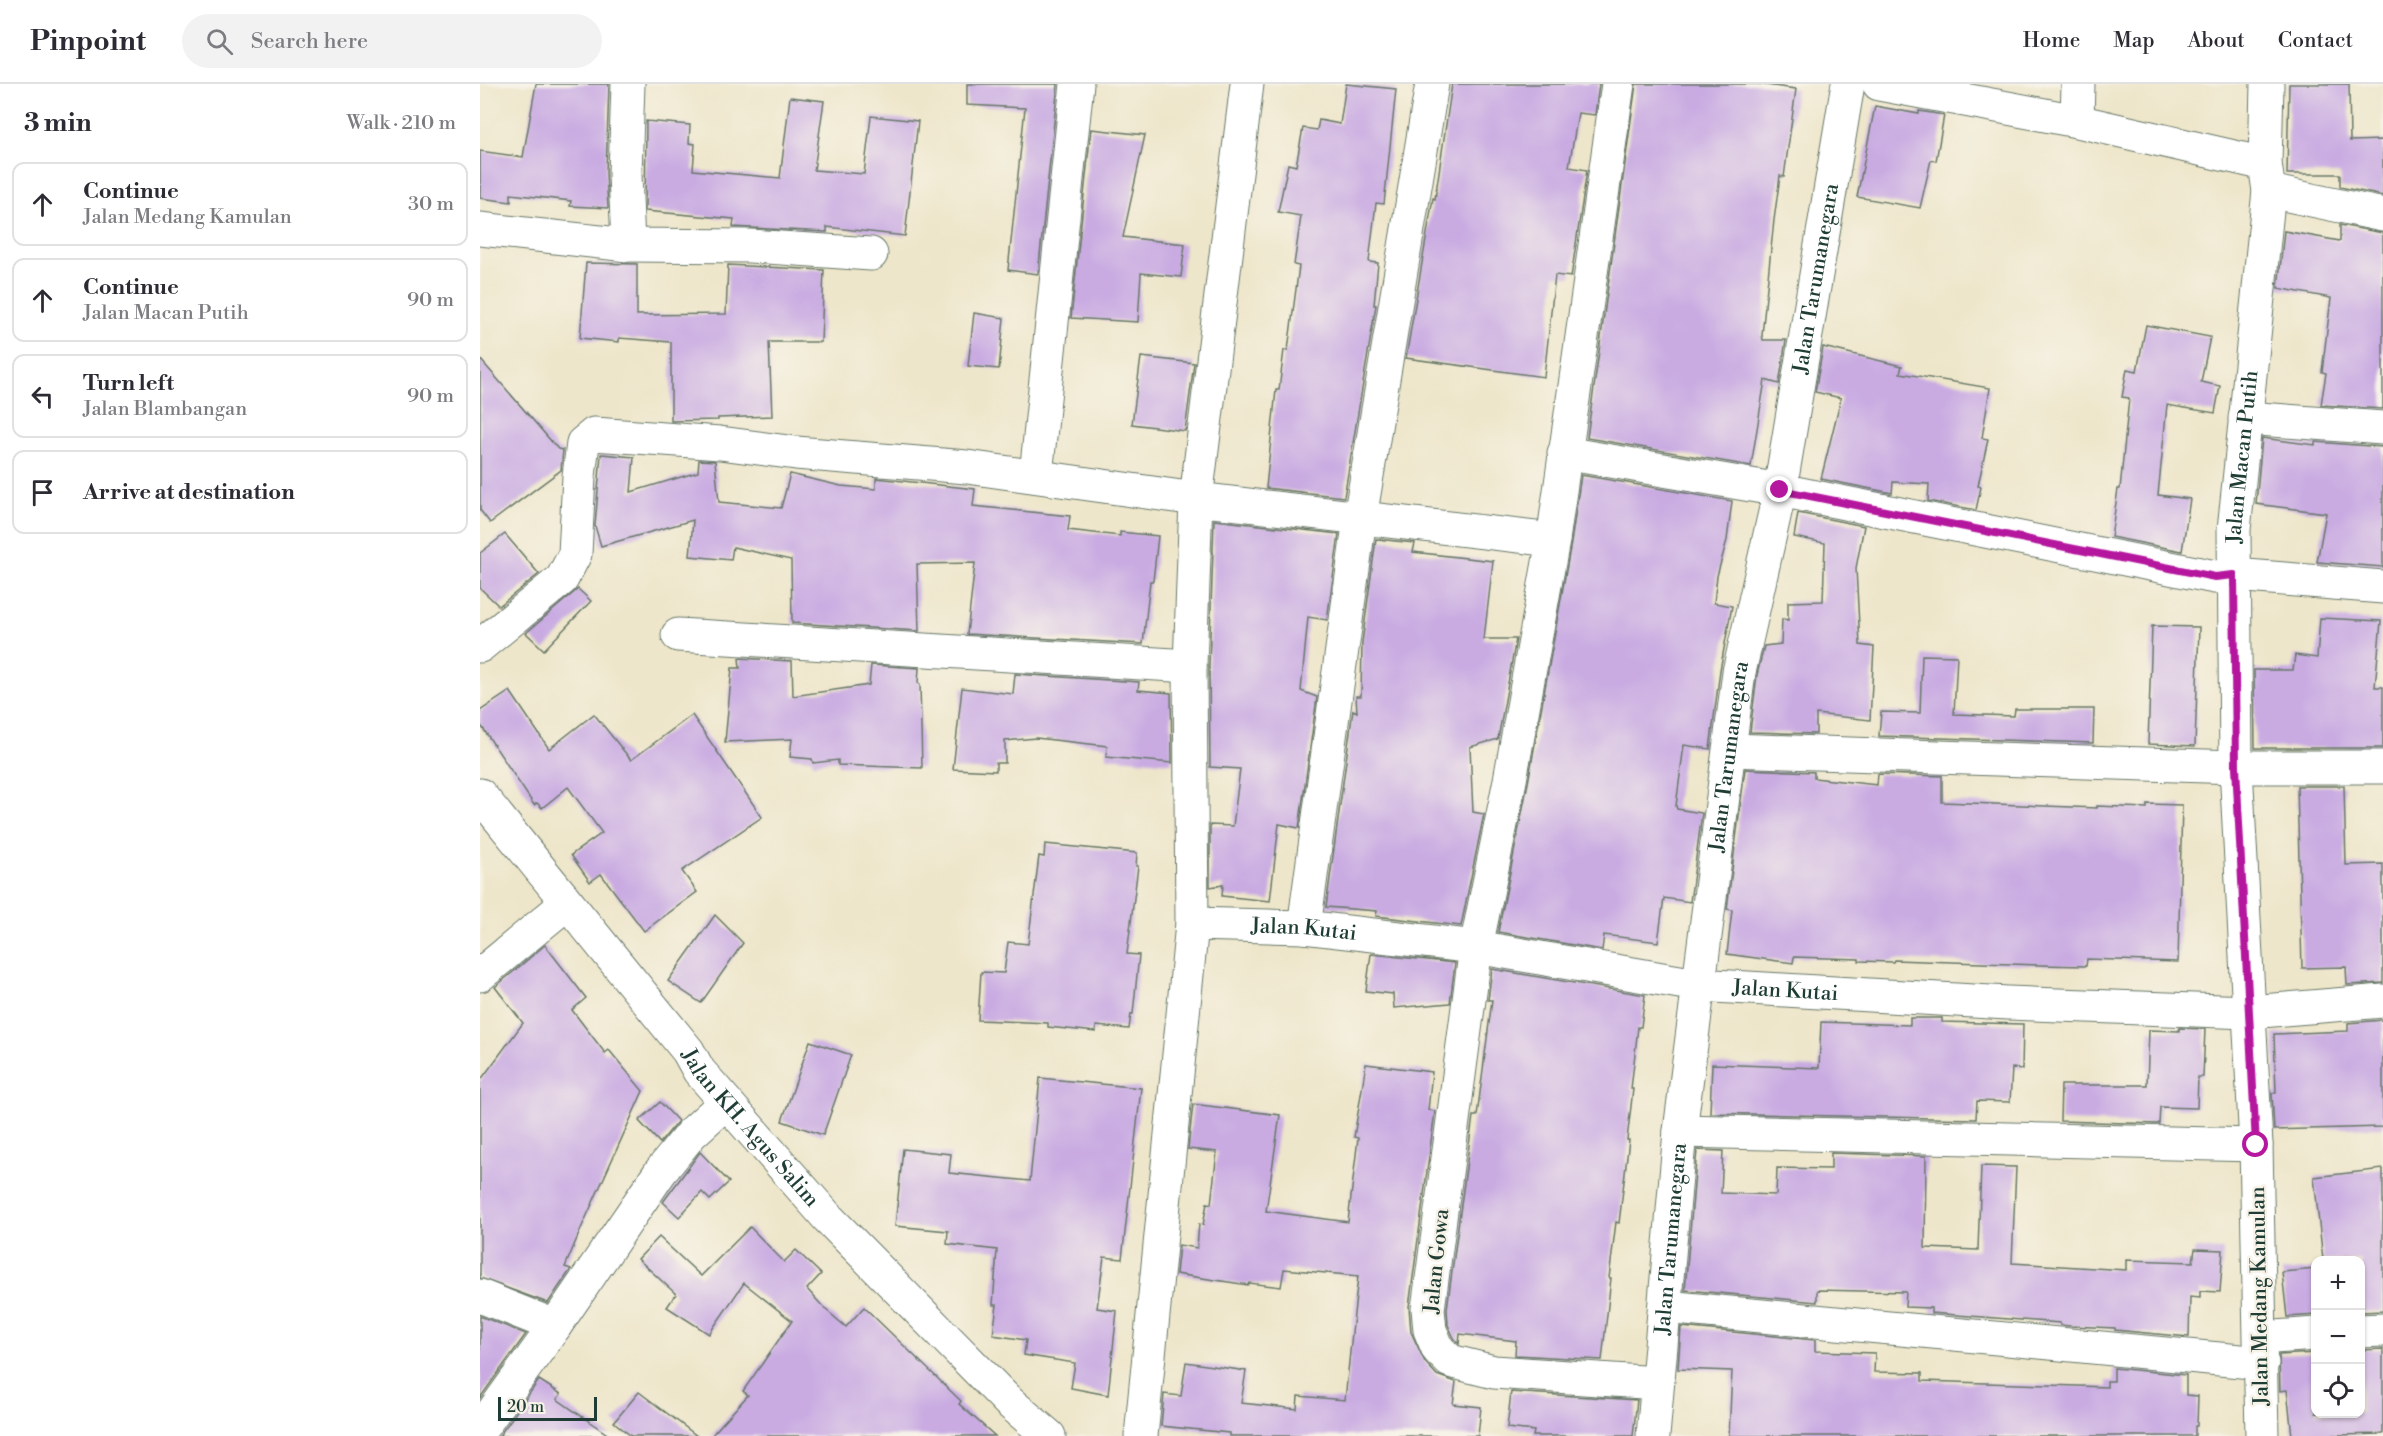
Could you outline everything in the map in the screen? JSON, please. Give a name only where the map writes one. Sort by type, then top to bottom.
[{"type":"street","points":[[628,84],[626,174],[628,245]]},
{"type":"street","points":[[1036,475],[1077,84]]},
{"type":"street","points":[[1141,1436],[1192,924],[1190,666],[1196,499],[1247,84]]},
{"type":"street","points":[[1304,927],[1360,518],[1432,84]]},
{"type":"street","name":"Jalan Gowa","points":[[1618,84],[1553,540],[1510,780],[1476,947],[1428,1309],[1430,1330],[1438,1348],[1450,1362],[1494,1372],[1657,1383]]},
{"type":"street","name":"Jalan Tarumanegara","points":[[1653,1436],[1680,1131],[1739,672],[1780,490],[1848,84]]},
{"type":"street","points":[[1879,84],[2077,121],[2267,177],[2383,215]]},
{"type":"street","points":[[2077,121],[2078,84]]},
{"type":"street","name":"Jalan Macan Putih","points":[[2249,1012],[2236,767],[2234,530],[2267,177],[2267,84]]},
{"type":"street","points":[[480,229],[628,245],[750,246],[871,254]]},
{"type":"street","points":[[2245,418],[2383,428]]},
{"type":"street","points":[[480,646],[562,579],[575,554],[583,443],[594,435],[720,443],[796,453],[968,466],[1196,499],[1553,540]]},
{"type":"street","points":[[1564,453],[1780,490],[2215,577],[2234,575],[2383,587]]},
{"type":"street","points":[[678,635],[1190,666]]},
{"type":"street","points":[[1730,750],[2236,767],[2383,767]]},
{"type":"street","name":"Jalan KH. Agus Salim","points":[[480,795],[726,1102],[828,1218],[1009,1402],[1049,1436]]},
{"type":"street","points":[[480,975],[567,903]]},
{"type":"street","name":"Jalan Kutai","points":[[1192,924],[1304,927],[1476,947],[1697,985],[2008,1003],[2249,1012],[2383,1001]]},
{"type":"street","name":"Jalan Medang Kamulan","points":[[2249,1012],[2256,1145],[2262,1436]]},
{"type":"street","points":[[480,1430],[555,1326],[661,1171],[691,1134],[726,1102]]},
{"type":"street","points":[[1680,1131],[2256,1145]]},
{"type":"street","points":[[480,1296],[555,1326]]},
{"type":"street","points":[[1665,1307],[2261,1350],[2311,1335]]},
{"type":"street","points":[[2365,1331],[2383,1330]]},
{"type":"building","points":[[536,84],[609,84],[606,173],[608,208],[570,206],[571,201],[511,194],[511,202],[480,198],[480,151],[523,157]]},
{"type":"building","points":[[967,84],[1058,84],[1038,274],[1008,270],[1025,108],[967,105]]},
{"type":"building","points":[[1346,84],[1396,89],[1384,204],[1376,203],[1369,262],[1378,263],[1374,305],[1376,305],[1344,497],[1266,488],[1276,390],[1279,390],[1284,350],[1288,350],[1299,266],[1294,265],[1301,216],[1278,212],[1288,164],[1296,166],[1303,128],[1317,130],[1319,120],[1340,124]]},
{"type":"building","points":[[1452,84],[1599,84],[1595,115],[1578,113],[1569,167],[1587,170],[1571,277],[1555,275],[1544,377],[1406,358],[1433,198],[1435,199]]},
{"type":"building","points":[[1636,84],[1758,84],[1796,89],[1784,177],[1780,176],[1762,335],[1763,340],[1786,340],[1779,384],[1765,380],[1751,466],[1587,438]]},
{"type":"building","points":[[2289,84],[2349,84],[2350,141],[2383,140],[2383,196],[2340,187],[2340,174],[2287,174]]},
{"type":"building","points":[[790,97],[824,101],[814,170],[864,174],[871,116],[918,121],[905,236],[827,227],[827,232],[733,227],[734,219],[645,211],[646,121],[690,125],[689,143],[695,144],[693,170],[780,178]]},
{"type":"building","points":[[1875,106],[1919,114],[1919,111],[1944,115],[1936,161],[1931,160],[1920,208],[1857,197]]},
{"type":"building","points":[[1091,129],[1145,135],[1123,237],[1185,244],[1181,277],[1141,273],[1138,322],[1071,318]]},
{"type":"building","points":[[2340,225],[2383,233],[2383,409],[2321,405],[2326,373],[2322,372],[2331,298],[2278,288],[2284,231],[2340,241]]},
{"type":"building","points":[[586,263],[637,264],[637,315],[726,314],[728,265],[824,270],[821,342],[769,342],[772,416],[671,421],[671,342],[619,338],[619,342],[580,338]]},
{"type":"building","points":[[974,313],[1004,318],[999,369],[968,366]]},
{"type":"building","points":[[2146,325],[2210,337],[2201,382],[2220,386],[2215,413],[2167,405],[2158,495],[2190,499],[2182,551],[2111,537],[2118,489],[2120,489],[2129,398],[2122,397],[2127,369],[2137,371]]},
{"type":"building","points":[[1823,347],[1902,366],[1900,373],[1990,388],[1982,438],[1988,439],[1978,486],[1981,487],[1976,510],[1928,501],[1929,484],[1893,482],[1892,493],[1821,479],[1841,398],[1815,392]]},
{"type":"building","points":[[1141,357],[1194,363],[1185,431],[1132,424]]},
{"type":"building","points":[[480,359],[558,449],[563,450],[561,470],[490,523],[480,510]]},
{"type":"building","points":[[2262,438],[2315,445],[2315,442],[2383,447],[2383,567],[2317,562],[2326,513],[2256,504]]},
{"type":"building","points":[[601,454],[634,457],[631,492],[698,472],[699,460],[715,461],[719,502],[781,508],[790,474],[841,486],[876,489],[876,478],[975,489],[973,506],[1070,516],[1068,530],[1120,536],[1120,532],[1158,536],[1143,644],[967,634],[975,563],[917,564],[919,631],[792,623],[791,560],[733,547],[731,560],[690,556],[693,520],[601,546],[595,526]]},
{"type":"building","points":[[1581,475],[1732,501],[1727,540],[1717,576],[1714,603],[1732,606],[1720,670],[1710,749],[1684,745],[1676,806],[1677,809],[1702,813],[1690,902],[1664,898],[1658,942],[1604,935],[1602,950],[1498,932],[1528,783]]},
{"type":"building","points":[[1798,513],[1864,526],[1856,568],[1860,645],[1874,647],[1870,720],[1816,714],[1816,734],[1750,732],[1757,675],[1764,646],[1781,644],[1782,619],[1788,620],[1788,602],[1823,601],[1825,543],[1794,537]]},
{"type":"building","points":[[1214,520],[1339,534],[1327,620],[1308,617],[1301,691],[1317,697],[1299,828],[1279,824],[1270,901],[1222,896],[1223,885],[1210,887],[1210,825],[1233,826],[1240,769],[1210,767],[1209,666]]},
{"type":"building","points":[[505,534],[539,574],[499,606],[480,588],[480,553]]},
{"type":"building","points":[[1376,539],[1415,543],[1413,552],[1493,561],[1484,639],[1516,639],[1498,739],[1470,747],[1473,812],[1484,814],[1461,926],[1376,916],[1377,911],[1326,907],[1353,710],[1357,712],[1356,696],[1361,696],[1362,643]]},
{"type":"building","points":[[578,589],[591,601],[544,650],[526,633]]},
{"type":"building","points":[[2320,618],[2381,621],[2375,687],[2383,687],[2383,748],[2255,748],[2254,670],[2293,670],[2295,655],[2317,658]]},
{"type":"building","points":[[2152,626],[2199,627],[2195,746],[2148,744]]},
{"type":"building","points":[[1922,655],[1957,656],[1954,714],[2014,716],[2015,709],[2094,709],[2093,743],[1879,736],[1881,712],[1920,713]]},
{"type":"building","points":[[739,658],[792,661],[793,696],[869,685],[871,665],[919,668],[922,768],[838,765],[838,760],[813,763],[812,759],[790,757],[792,739],[725,742],[732,668],[740,668]]},
{"type":"building","points":[[1015,674],[1139,682],[1138,690],[1171,693],[1172,763],[1106,757],[1107,746],[1036,738],[1005,741],[1005,763],[996,763],[996,771],[953,769],[962,688],[1013,694]]},
{"type":"building","points":[[510,691],[549,749],[594,714],[631,760],[692,715],[762,817],[682,871],[697,892],[644,931],[601,874],[590,882],[571,855],[602,833],[568,787],[542,808],[537,803],[534,805],[480,724],[480,711]]},
{"type":"building","points":[[1745,769],[1814,772],[1814,778],[1877,785],[1878,774],[1942,776],[1942,802],[2097,808],[2097,806],[2147,808],[2147,804],[2182,805],[2178,962],[2087,959],[2086,966],[1859,961],[1859,959],[1794,957],[1793,963],[1727,954],[1732,910],[1727,909]]},
{"type":"building","points":[[2297,786],[2344,786],[2346,865],[2383,864],[2383,983],[2347,985],[2346,967],[2302,968]]},
{"type":"building","points":[[1045,844],[1137,853],[1136,866],[1138,866],[1127,954],[1139,955],[1133,1014],[1131,1014],[1129,1029],[1096,1026],[1096,1032],[1048,1027],[1048,1023],[978,1020],[981,972],[1004,973],[1008,942],[1028,944],[1039,856],[1044,857]]},
{"type":"building","points":[[715,915],[743,943],[701,1003],[668,981]]},
{"type":"building","points":[[545,945],[586,998],[572,1010],[605,1053],[609,1050],[643,1091],[565,1267],[571,1269],[548,1303],[480,1278],[480,1081],[523,1023],[495,987]]},
{"type":"building","points":[[1371,954],[1455,963],[1450,1003],[1394,1008],[1393,994],[1366,991]]},
{"type":"building","points":[[1492,969],[1645,995],[1641,1027],[1638,1027],[1631,1089],[1633,1089],[1627,1140],[1629,1140],[1619,1223],[1616,1222],[1609,1278],[1611,1278],[1602,1360],[1515,1355],[1516,1341],[1460,1334],[1459,1344],[1448,1325],[1447,1309],[1473,1116],[1477,1116],[1492,1000],[1488,1000]]},
{"type":"building","points":[[1910,1018],[1942,1018],[1942,1022],[2023,1024],[2022,1069],[2012,1068],[2010,1102],[1977,1101],[1976,1119],[1710,1113],[1712,1064],[1819,1068],[1821,1022],[1910,1025]]},
{"type":"building","points":[[2383,1020],[2383,1127],[2274,1130],[2272,1093],[2276,1093],[2274,1034],[2348,1031],[2348,1023]]},
{"type":"building","points":[[2179,1028],[2205,1029],[2203,1077],[2198,1077],[2197,1108],[2160,1107],[2159,1124],[2060,1121],[2061,1085],[2147,1085],[2149,1030],[2179,1031]]},
{"type":"building","points":[[810,1041],[851,1055],[823,1135],[782,1121]]},
{"type":"building","points":[[1366,1064],[1432,1072],[1428,1110],[1435,1111],[1409,1307],[1411,1332],[1425,1362],[1437,1375],[1456,1382],[1453,1404],[1481,1407],[1478,1436],[1229,1436],[1229,1433],[1161,1426],[1164,1394],[1181,1396],[1186,1362],[1246,1371],[1241,1403],[1297,1409],[1298,1396],[1345,1400],[1358,1276],[1284,1269],[1281,1287],[1249,1283],[1248,1285],[1176,1274],[1179,1245],[1197,1248],[1199,1224],[1203,1225],[1207,1203],[1211,1204],[1217,1152],[1188,1149],[1193,1104],[1280,1115],[1266,1211],[1348,1222],[1358,1138],[1354,1137]]},
{"type":"building","points":[[1040,1078],[1141,1088],[1122,1259],[1104,1257],[1097,1308],[1117,1311],[1108,1395],[1071,1388],[1075,1363],[1024,1355],[1026,1340],[993,1335],[997,1305],[993,1305],[997,1250],[947,1244],[948,1231],[895,1226],[903,1149],[951,1154],[949,1173],[1030,1181]]},
{"type":"building","points":[[660,1102],[678,1121],[660,1143],[639,1121]]},
{"type":"building","points":[[1697,1150],[1723,1151],[1721,1193],[1776,1195],[1777,1168],[1831,1169],[1831,1153],[1926,1156],[1925,1248],[1978,1250],[1981,1166],[2016,1167],[2012,1263],[2126,1270],[2126,1260],[2193,1262],[2195,1249],[2223,1250],[2220,1292],[2200,1291],[2200,1298],[2190,1297],[2189,1337],[2115,1330],[2115,1328],[1931,1313],[1931,1308],[1905,1307],[1906,1292],[1817,1290],[1817,1302],[1685,1290]]},
{"type":"building","points":[[700,1152],[729,1182],[710,1200],[702,1192],[679,1217],[663,1202]]},
{"type":"building","points":[[2383,1169],[2383,1311],[2365,1312],[2365,1256],[2323,1256],[2314,1177]]},
{"type":"building","points":[[750,1227],[784,1262],[796,1250],[821,1274],[807,1289],[846,1327],[864,1307],[961,1401],[959,1404],[995,1436],[711,1436],[748,1395],[743,1391],[792,1321],[744,1283],[709,1334],[667,1307],[676,1294],[638,1259],[659,1237],[701,1276]]},
{"type":"building","points":[[2311,1269],[2311,1315],[2287,1317],[2282,1272]]},
{"type":"building","points":[[480,1316],[526,1334],[480,1398]]},
{"type":"building","points":[[1681,1327],[1815,1340],[1815,1351],[1875,1353],[1874,1372],[1922,1373],[1922,1381],[2107,1387],[2107,1381],[2114,1381],[2114,1368],[2186,1375],[2186,1395],[2198,1396],[2195,1436],[1729,1436],[1732,1371],[1678,1369]]},
{"type":"building","points":[[2383,1349],[2383,1434],[2292,1436],[2287,1390],[2280,1391],[2279,1355],[2311,1353],[2311,1418],[2365,1418],[2365,1350]]},
{"type":"building","points":[[539,1380],[561,1394],[557,1399],[610,1436],[499,1436]]},
{"type":"building","points":[[639,1392],[697,1436],[631,1436],[614,1422]]},
{"type":"building","points":[[1511,1392],[1637,1400],[1633,1436],[1533,1436],[1534,1431],[1507,1428]]},
{"type":"route","points":[[1780,490],[2215,577],[2234,575],[2236,767],[2256,1145]]}]
